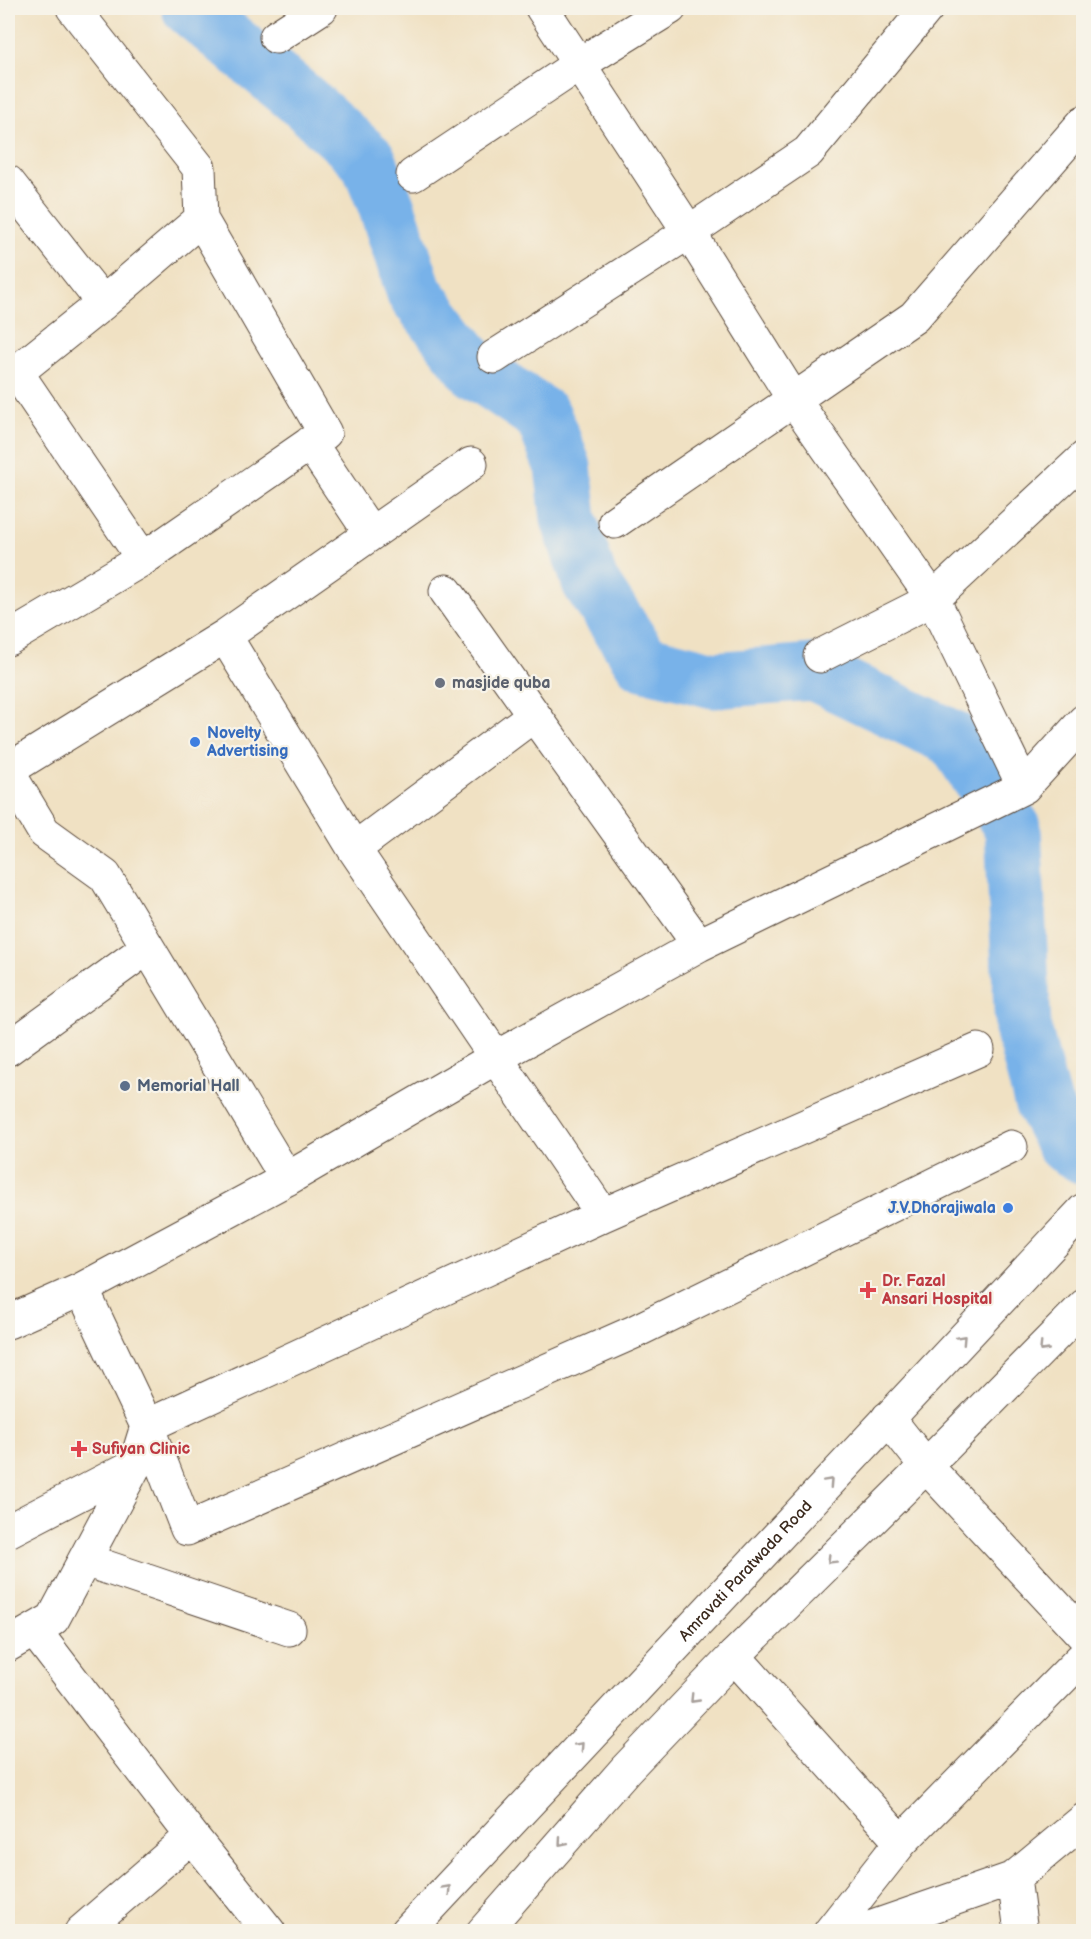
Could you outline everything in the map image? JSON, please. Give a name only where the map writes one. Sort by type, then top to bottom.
[{"type":"street","points":[[8,639],[143,559],[325,433],[201,219],[199,168],[73,8]]},
{"type":"street","points":[[276,37],[321,8]]},
{"type":"street","points":[[542,8],[689,232],[794,400],[933,599],[1014,792]]},
{"type":"street","points":[[413,175],[578,65],[670,8]]},
{"type":"street","points":[[494,357],[689,232],[808,152],[927,8]]},
{"type":"street","points":[[615,522],[914,317],[1083,122]]},
{"type":"street","points":[[8,182],[104,303]]},
{"type":"street","points":[[143,559],[12,376],[104,303],[201,219]]},
{"type":"street","points":[[310,443],[371,534]]},
{"type":"street","points":[[820,656],[933,599],[1083,458]]},
{"type":"street","points":[[287,1179],[105,876],[44,832],[8,771],[225,636],[471,464]]},
{"type":"street","points":[[446,591],[699,945]]},
{"type":"street","points":[[225,636],[354,849],[603,1215]]},
{"type":"street","points":[[354,849],[534,715]]},
{"type":"street","points":[[8,1322],[82,1289],[287,1179],[495,1058],[699,945],[1014,792],[1083,721]]},
{"type":"street","points":[[8,1049],[147,948]]},
{"type":"street","points":[[269,1932],[192,1836],[21,1637],[53,1619],[135,1465],[147,1426],[603,1215],[978,1050]]},
{"type":"street","points":[[82,1289],[147,1426],[188,1529],[634,1332],[1011,1147]]},
{"type":"street","name":"Amravati Paratwada Road","points":[[407,1932],[1083,1210]]},
{"type":"street","points":[[483,1932],[626,1769],[734,1656],[926,1466],[1083,1306]]},
{"type":"street","points":[[888,1418],[926,1466],[1079,1622]]},
{"type":"street","points":[[8,1531],[135,1465]]},
{"type":"street","points":[[85,1560],[290,1629]]},
{"type":"street","points":[[734,1656],[901,1842]]},
{"type":"street","points":[[830,1932],[901,1842],[1083,1656]]},
{"type":"street","points":[[858,1932],[1014,1878],[1083,1820]]},
{"type":"street","points":[[81,1932],[192,1836]]},
{"type":"street","points":[[1014,1878],[1021,1932]]},
{"type":"waterway","points":[[190,8],[303,101],[368,160],[386,205],[415,293],[475,370],[543,416],[563,467],[569,519],[590,582],[643,662],[714,680],[813,672],[954,739],[1013,828],[1023,1028],[1042,1101],[1064,1144],[1084,1156]]},
{"type":"place","name":"masjide quba","points":[[440,683]]},
{"type":"place","name":"Novelty Advertising","points":[[195,742]]},
{"type":"place","name":"Memorial Hall","points":[[125,1086]]},
{"type":"place","name":"J.V.Dhorajiwala","points":[[1008,1208]]},
{"type":"place","name":"Dr. Fazal Ansari Hospital","points":[[868,1290]]},
{"type":"place","name":"Sufiyan Clinic","points":[[79,1449]]}]
